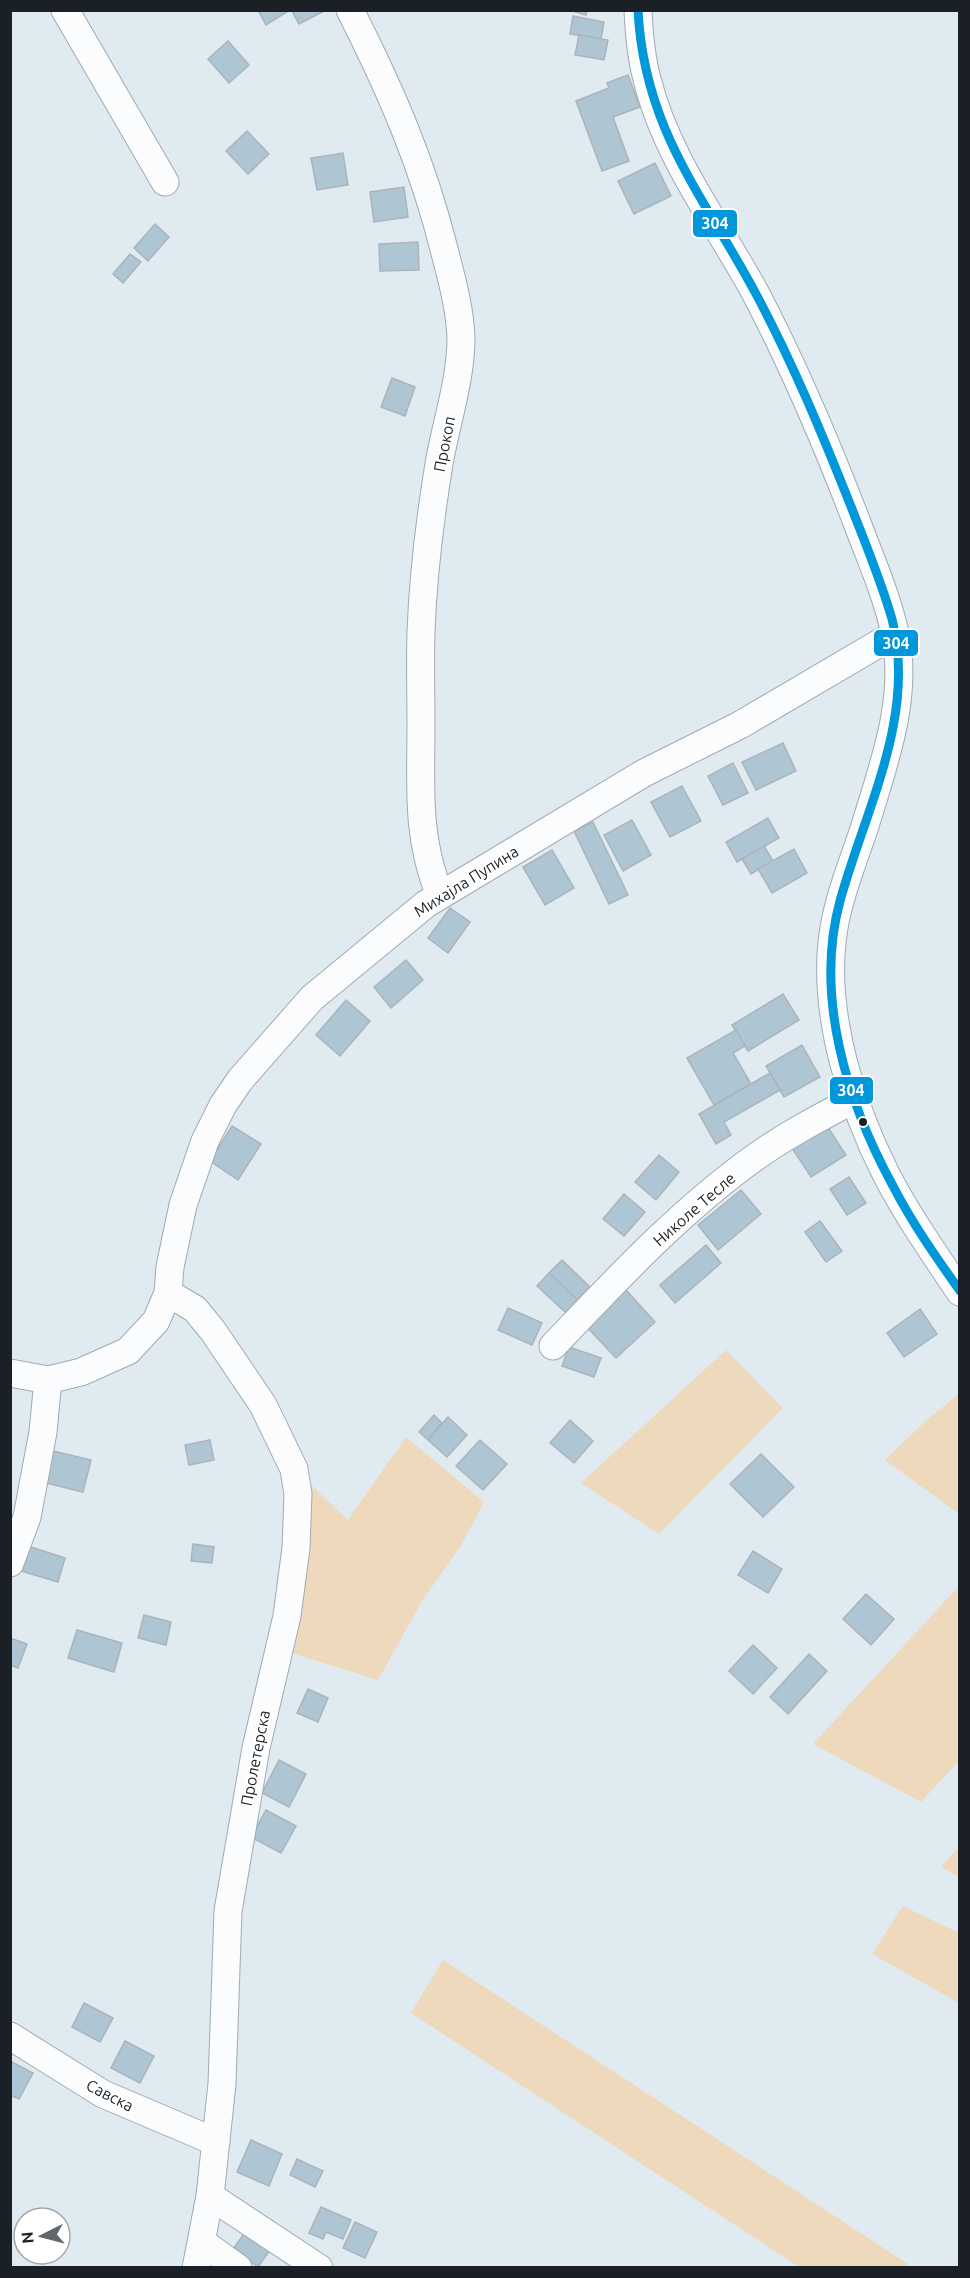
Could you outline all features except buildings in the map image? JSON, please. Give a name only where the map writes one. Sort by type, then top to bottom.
[{"type":"street","points":[[65,10],[165,182]]},
{"type":"street","name":"Прокоп","points":[[350,10],[387,85],[420,165],[439,226],[455,292],[461,338],[451,408],[431,515],[421,633],[421,804],[424,847],[431,875],[440,895]]},
{"type":"street","points":[[638,10],[641,52],[646,77],[661,120],[688,177],[749,282],[787,358],[847,497],[877,576],[895,634],[898,652],[898,687],[893,729],[837,916],[831,950],[832,1006],[836,1031],[855,1099],[887,1175],[960,1292]]},
{"type":"street","name":"Михајла Пупина","points":[[48,1380],[81,1372],[128,1351],[156,1321],[168,1293],[170,1267],[183,1205],[205,1141],[223,1105],[240,1080],[312,998],[440,895],[644,772],[740,724],[895,634]]},
{"type":"street","name":"Николе Тесле","points":[[553,1346],[646,1251],[702,1200],[756,1157],[790,1134],[855,1099]]},
{"type":"street","name":"Пролетерска","points":[[168,1293],[195,1309],[213,1330],[262,1405],[294,1469],[298,1494],[296,1548],[287,1616],[256,1748],[228,1911],[225,2043],[210,2196],[199,2255]]},
{"type":"street","points":[[10,1372],[19,1376],[48,1380],[43,1432],[27,1517],[10,1563]]},
{"type":"street","name":"Савска","points":[[10,2036],[102,2094],[216,2142]]},
{"type":"street","points":[[210,2196],[319,2268]]},
{"type":"street","points":[[199,2255],[238,2268]]},
{"type":"shaded area","points":[[726,1350],[783,1408],[659,1534],[581,1483]]},
{"type":"shaded area","points":[[959,1394],[959,1514],[885,1460],[930,1417]]},
{"type":"shaded area","points":[[406,1437],[484,1502],[462,1544],[422,1601],[378,1680],[279,1649],[294,1469],[348,1520]]},
{"type":"shaded area","points":[[959,1586],[959,1761],[921,1802],[813,1744]]},
{"type":"shaded area","points":[[959,1847],[959,1877],[941,1867]]},
{"type":"shaded area","points":[[903,1906],[959,1933],[959,2003],[872,1954]]},
{"type":"shaded area","points":[[443,1960],[908,2264],[906,2267],[799,2267],[411,2013]]},
{"type":"transit line","name":"304","points":[[638,10],[643,52],[652,91],[664,126],[679,160],[770,320],[795,373],[852,509],[892,619],[898,655],[898,691],[893,727],[885,762],[840,901],[833,937],[831,974],[833,1011],[849,1084],[876,1154],[908,1213],[960,1291]]}]
